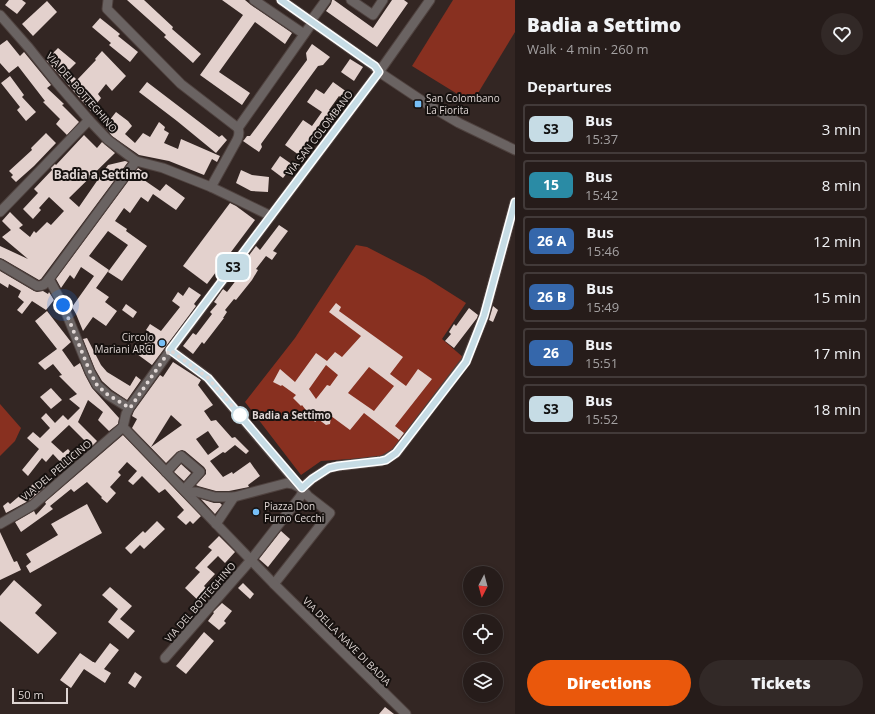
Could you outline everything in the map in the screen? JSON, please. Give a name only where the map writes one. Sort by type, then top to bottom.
[{"type":"street","points":[[108,0],[107,9],[181,84],[238,128],[239,135],[237,140],[211,187]]},
{"type":"street","points":[[254,0],[304,34]]},
{"type":"street","points":[[281,0],[373,65],[379,72],[430,106],[459,123],[515,150]]},
{"type":"street","points":[[238,128],[326,0]]},
{"type":"street","points":[[351,0],[373,15],[383,0]]},
{"type":"street","name":"VIA SAN COLOMBANO","points":[[130,408],[170,350],[379,72],[427,1]]},
{"type":"street","name":"VIA DEL BOTTEGHINO","points":[[3,18],[57,84],[108,140],[136,162]]},
{"type":"street","points":[[0,212],[90,120]]},
{"type":"street","points":[[0,264],[37,286],[42,286],[46,283],[136,162],[163,168],[211,187],[271,216]]},
{"type":"street","points":[[251,560],[300,497],[302,488],[312,479],[329,468],[386,460],[396,453],[466,362],[484,316],[515,202]]},
{"type":"street","points":[[49,279],[63,305],[90,372],[97,385],[108,395],[130,408],[126,414],[123,427]]},
{"type":"street","points":[[170,350],[208,378],[308,496],[330,512],[274,584]]},
{"type":"street","name":"VIA DEL BOTTEGHINO","points":[[123,427],[274,584]]},
{"type":"street","name":"VIA DEL PELLICINO","points":[[0,524],[33,505],[123,427]]},
{"type":"street","points":[[166,472],[181,456],[200,472],[185,491]]},
{"type":"street","points":[[185,491],[215,497],[234,497],[287,483],[302,488]]},
{"type":"street","points":[[216,524],[234,497]]},
{"type":"street","name":"VIA DEL BOTTEGHINO","points":[[165,658],[251,560]]},
{"type":"street","name":"VIA DELLA NAVE DI BADIA","points":[[274,584],[406,714]]},
{"type":"shaded area","points":[[453,0],[515,0],[515,32],[472,103],[412,66]]},
{"type":"shaded area","points":[[356,245],[367,247],[425,277],[466,303],[442,339],[464,358],[392,450],[379,457],[321,461],[301,475],[245,402],[295,338]]},
{"type":"shaded area","points":[[0,404],[21,428],[15,441],[0,456]]},
{"type":"building","points":[[9,0],[22,0],[26,3],[17,14],[5,5]]},
{"type":"building","points":[[127,0],[144,0],[173,27],[172,29],[201,54],[193,63],[164,37],[166,35]]},
{"type":"building","points":[[222,0],[245,0],[292,33],[285,44],[255,22],[219,72],[250,93],[242,105],[200,75],[243,15]]},
{"type":"building","points":[[332,0],[373,28],[392,0],[404,0],[408,3],[377,47],[326,11]]},
{"type":"building","points":[[47,1],[57,12],[33,36],[22,24]]},
{"type":"building","points":[[100,18],[120,34],[118,36],[138,52],[130,62],[109,45],[111,43],[92,27]]},
{"type":"building","points":[[7,40],[20,56],[24,52],[51,85],[47,88],[64,104],[62,105],[79,122],[67,135],[56,124],[60,119],[43,102],[45,101],[18,66],[9,73],[0,63],[0,45]]},
{"type":"building","points":[[312,44],[330,57],[323,65],[318,66],[261,144],[262,147],[259,152],[243,141],[247,136],[250,136],[307,60],[306,53]]},
{"type":"building","points":[[58,48],[76,63],[68,71],[77,80],[96,60],[95,59],[102,51],[126,76],[112,91],[106,84],[98,94],[101,98],[91,111],[46,60]]},
{"type":"building","points":[[350,59],[363,67],[354,81],[341,72]]},
{"type":"building","points":[[10,76],[24,95],[22,97],[36,112],[26,121],[17,110],[20,107],[1,83]]},
{"type":"building","points":[[147,82],[219,137],[222,135],[227,140],[216,153],[139,92]]},
{"type":"building","points":[[333,82],[347,92],[343,99],[339,96],[329,110],[334,114],[327,124],[322,121],[299,155],[285,145],[303,120],[312,126],[322,112],[307,102],[316,89],[324,94]]},
{"type":"building","points":[[116,112],[132,126],[125,134],[135,143],[143,133],[150,137],[159,122],[165,127],[164,130],[169,133],[164,143],[178,149],[181,139],[220,156],[217,162],[212,159],[204,175],[169,161],[139,155],[112,136],[105,126]]},
{"type":"building","points":[[46,133],[56,143],[16,182],[11,177],[13,175],[9,171],[32,150],[31,148]]},
{"type":"building","points":[[84,135],[97,148],[102,142],[115,153],[69,198],[79,207],[108,165],[125,161],[128,162],[39,280],[0,258],[0,246],[28,259],[2,237],[11,230],[2,221],[10,212],[23,225],[19,228],[30,237],[34,231],[36,233],[47,222],[51,225],[64,211],[49,197],[39,208],[41,210],[33,219],[23,209],[38,193],[34,189],[52,170],[51,168],[55,164],[56,165]]},
{"type":"building","points":[[280,156],[293,165],[283,178],[271,169]]},
{"type":"building","points":[[138,168],[148,175],[144,180],[160,191],[166,184],[185,198],[176,210],[153,194],[148,202],[141,197],[130,213],[124,208],[115,221],[147,246],[122,281],[108,272],[128,245],[108,231],[89,256],[109,270],[96,288],[109,297],[105,302],[117,311],[106,326],[93,317],[83,331],[72,307],[94,276],[81,267],[74,279],[70,275],[61,288],[56,279]]},
{"type":"building","points":[[241,170],[252,175],[269,177],[268,192],[251,191],[236,183]]},
{"type":"building","points":[[230,203],[255,220],[207,284],[183,266]]},
{"type":"building","points":[[279,225],[288,231],[273,251],[277,253],[272,260],[266,256],[256,269],[258,270],[252,280],[236,300],[234,299],[225,310],[227,312],[224,318],[204,344],[202,342],[193,354],[183,346],[193,333],[196,335],[212,314],[210,312],[217,304],[214,302],[223,289],[227,292],[244,270],[250,260],[247,258],[256,246],[260,250]]},
{"type":"building","points":[[0,271],[34,291],[43,291],[48,294],[49,292],[54,300],[46,310],[32,301],[22,314],[17,310],[24,302],[18,297],[21,291],[9,284],[8,288],[0,283]]},
{"type":"building","points":[[189,287],[201,295],[194,304],[196,306],[152,365],[137,354],[152,334],[146,330],[150,324],[161,331],[180,307],[172,301],[178,292],[183,296]]},
{"type":"building","points":[[336,303],[341,307],[339,311],[403,357],[390,374],[406,386],[418,369],[432,379],[395,426],[404,433],[399,440],[364,413],[350,430],[331,416],[330,424],[326,425],[318,419],[315,422],[302,405],[301,406],[293,398],[296,395],[282,385],[281,386],[273,382],[280,369],[295,382],[316,353],[327,361],[335,352],[342,357],[361,336],[329,312]],"holes":[[[326,365],[338,375],[330,386],[327,385],[316,399],[309,389]],[[369,367],[394,386],[374,411],[348,393]]]},
{"type":"building","points":[[126,304],[137,312],[133,318],[122,310]]},
{"type":"building","points":[[493,306],[498,310],[493,322],[489,320]]},
{"type":"building","points":[[469,308],[478,315],[477,318],[454,348],[445,341],[451,334],[449,332],[454,324],[456,326]]},
{"type":"building","points":[[47,311],[71,342],[62,350],[74,367],[80,363],[92,388],[119,418],[118,424],[109,431],[98,420],[103,412],[88,400],[78,422],[97,441],[91,447],[69,425],[51,442],[63,453],[68,449],[77,459],[66,468],[53,454],[46,462],[42,458],[28,476],[22,470],[39,449],[27,438],[33,432],[40,438],[50,428],[41,418],[46,413],[55,423],[63,415],[68,420],[80,408],[69,399],[77,394],[59,376],[62,375],[53,364],[45,370],[38,363],[57,349],[35,321]]},
{"type":"building","points":[[87,338],[101,365],[107,372],[130,386],[136,376],[141,380],[127,400],[102,381],[95,369],[83,339]]},
{"type":"building","points":[[173,362],[201,380],[198,385],[213,405],[204,411],[211,421],[216,420],[232,438],[235,437],[249,451],[246,454],[235,445],[225,453],[223,452],[210,461],[223,477],[232,472],[233,474],[250,462],[260,476],[248,485],[249,487],[229,491],[216,491],[196,485],[206,474],[204,467],[182,450],[177,452],[166,463],[132,428],[137,419],[132,416],[134,411],[160,375],[163,377]],"holes":[[[171,415],[182,425],[151,447]],[[208,431],[219,447],[208,455],[196,439]]]},
{"type":"building","points":[[51,388],[62,400],[51,409],[40,397]]},
{"type":"building","points":[[123,435],[201,516],[193,524],[190,521],[186,525],[177,517],[184,510],[165,489],[159,493],[142,476],[133,485],[128,481],[137,471],[127,462],[118,472],[121,475],[110,487],[116,493],[107,503],[87,482],[74,492],[71,489],[50,506],[53,509],[21,532],[15,522],[34,511],[36,515],[46,504],[45,502]]},
{"type":"building","points":[[181,464],[191,473],[184,481],[174,472]]},
{"type":"building","points":[[38,480],[45,487],[30,500],[6,513],[3,506],[8,502],[10,504]]},
{"type":"building","points":[[201,499],[214,503],[220,503],[222,505],[215,514]]},
{"type":"building","points":[[87,504],[102,533],[30,573],[26,566],[31,562],[26,554],[58,535],[51,524]]},
{"type":"building","points":[[157,521],[165,529],[144,549],[140,545],[131,554],[125,548],[143,531],[145,533]]},
{"type":"building","points":[[281,531],[290,539],[268,567],[259,559]]},
{"type":"building","points":[[0,532],[14,562],[17,561],[21,570],[0,580]]},
{"type":"building","points":[[219,536],[235,552],[225,563],[218,556],[207,567],[215,574],[204,586],[210,592],[201,603],[185,588],[200,572],[195,568],[212,550],[208,547]]},
{"type":"building","points":[[14,580],[42,605],[35,613],[57,633],[38,654],[0,621],[0,596]]},
{"type":"building","points":[[243,583],[254,594],[250,599],[238,588]]},
{"type":"building","points":[[110,587],[132,606],[120,619],[135,631],[128,639],[108,622],[118,609],[102,595]]},
{"type":"building","points":[[222,603],[232,611],[224,621],[226,623],[219,630],[208,621],[214,613],[213,612]]},
{"type":"building","points":[[204,632],[214,641],[186,674],[176,666]]},
{"type":"building","points":[[110,643],[119,650],[104,669],[111,673],[105,683],[84,669],[71,688],[60,680],[80,653],[95,663]]},
{"type":"building","points":[[135,672],[142,677],[135,688],[128,683]]},
{"type":"building","points":[[385,707],[394,714],[379,714]]},
{"type":"bus line","name":"S3","points":[[281,0],[375,66],[379,72],[170,350],[208,378],[302,488],[318,474],[333,466],[370,463],[386,460],[391,457],[396,453],[466,362],[484,316],[515,202]]},
{"type":"place","name":"San Colombano La Fiorita","points":[[418,104]]},
{"type":"place","name":"Circolo Mariani ARCI","points":[[162,343]]},
{"type":"place","name":"Badia a Settimo","points":[[240,415]]},
{"type":"place","name":"Piazza Don Furno Cecchi","points":[[256,512]]},
{"type":"district","name":"Badia a Settimo","points":[[101,174]]},
{"type":"route","points":[[63,305],[90,372],[97,385],[108,395],[130,408],[170,350],[208,378],[240,415]]}]
